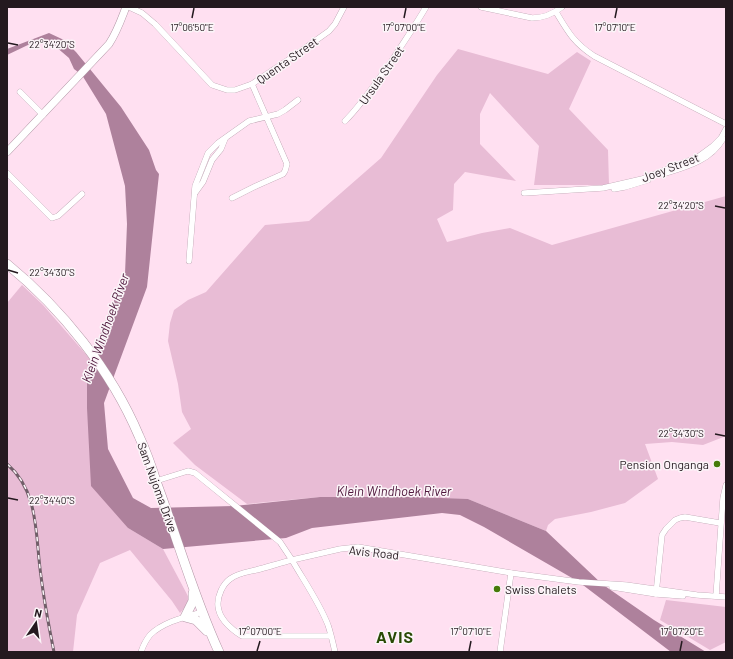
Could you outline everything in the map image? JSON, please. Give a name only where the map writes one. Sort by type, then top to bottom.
[{"type":"highway","name":"Sam Nujoma Drive","points":[[7,256],[32,278],[55,302],[75,332]]},
{"type":"highway","name":"Sam Nujoma Drive","points":[[7,264],[29,282],[75,332],[103,370],[119,397],[139,434],[202,612],[219,652]]},
{"type":"highway","points":[[191,581],[194,601],[185,618],[199,622],[212,637]]},
{"type":"street","points":[[7,152],[98,56],[114,36],[126,7]]},
{"type":"street","name":"Quenta Street","points":[[129,7],[142,13],[155,24],[212,85],[227,90],[235,90],[252,84],[329,31],[335,24],[344,7]]},
{"type":"street","name":"Ursula Street","points":[[345,121],[375,84],[412,31],[426,7]]},
{"type":"street","points":[[481,7],[522,18],[540,18],[556,12],[562,7]]},
{"type":"street","points":[[556,12],[572,38],[582,48],[594,56],[726,124]]},
{"type":"street","points":[[232,198],[285,171],[287,164],[252,84]]},
{"type":"street","points":[[653,86],[659,92],[726,128]]},
{"type":"street","points":[[20,92],[43,115]]},
{"type":"street","points":[[189,261],[195,186],[198,175],[208,153],[214,146],[249,121],[285,110],[298,100]]},
{"type":"street","name":"Joey Street","points":[[524,193],[603,188],[642,179],[698,157],[721,138],[726,128]]},
{"type":"street","name":"Joey Street","points":[[603,188],[609,189],[625,187],[640,183],[700,161],[716,150],[726,135]]},
{"type":"street","points":[[195,194],[206,178],[212,160],[221,149],[225,139]]},
{"type":"street","points":[[7,173],[52,218],[58,216],[82,194]]},
{"type":"street","points":[[198,175],[203,179],[206,178]]},
{"type":"street","points":[[156,481],[188,471],[194,473],[280,542],[321,611],[328,625],[335,652]]},
{"type":"street","points":[[716,596],[720,523],[723,492],[726,485]]},
{"type":"street","points":[[656,592],[661,538],[663,533],[671,524],[680,518],[685,517],[720,523]]},
{"type":"street","name":"Avis Road","points":[[331,636],[242,636],[229,626],[218,611],[217,602],[224,585],[231,578],[240,574],[340,548],[358,548],[511,573],[608,586],[656,592],[726,597]]},
{"type":"street","points":[[500,652],[511,573]]},
{"type":"street","points":[[141,652],[150,635],[154,632],[170,622],[202,612]]},
{"type":"shaded area","points":[[458,49],[548,74],[577,52],[591,61],[569,109],[608,150],[609,185],[534,185],[539,146],[490,93],[480,114],[480,144],[516,181],[465,172],[454,184],[453,210],[437,219],[447,242],[510,228],[552,245],[726,196],[726,436],[703,445],[672,442],[645,444],[658,479],[625,503],[555,519],[548,525],[546,531],[468,499],[320,497],[247,504],[195,465],[173,443],[191,429],[182,412],[178,384],[168,341],[170,323],[174,310],[188,300],[206,292],[265,225],[309,221],[381,158],[437,75]]},
{"type":"shaded area","points":[[22,285],[43,305],[90,359],[87,378],[128,528],[163,549],[189,598],[185,607],[180,613],[130,550],[100,563],[77,615],[73,652],[7,652],[7,303]]},
{"type":"shaded area","points":[[666,600],[726,607],[726,642],[710,650],[660,620]]},
{"type":"water","name":"Klein Windhoek River","points":[[49,33],[64,40],[76,52],[121,107],[149,150],[156,170],[159,174],[147,287],[104,403],[108,449],[133,498],[151,508],[234,506],[320,497],[414,497],[468,499],[546,531],[602,584],[654,620],[706,652],[671,652],[579,582],[484,527],[460,515],[442,513],[312,528],[286,538],[163,549],[128,528],[91,486],[87,408],[87,378],[90,359],[125,274],[127,224],[125,186],[106,114],[82,75],[74,69],[69,58],[55,46],[42,42],[30,44],[7,55],[7,49]]},
{"type":"railway","points":[[7,464],[18,475],[31,501],[48,624],[54,652]]},
{"type":"place","name":"Pension Onganga","points":[[717,464]]},
{"type":"place","name":"Swiss Chalets","points":[[497,589]]},
{"type":"district","name":"AVIS","points":[[395,636]]}]
